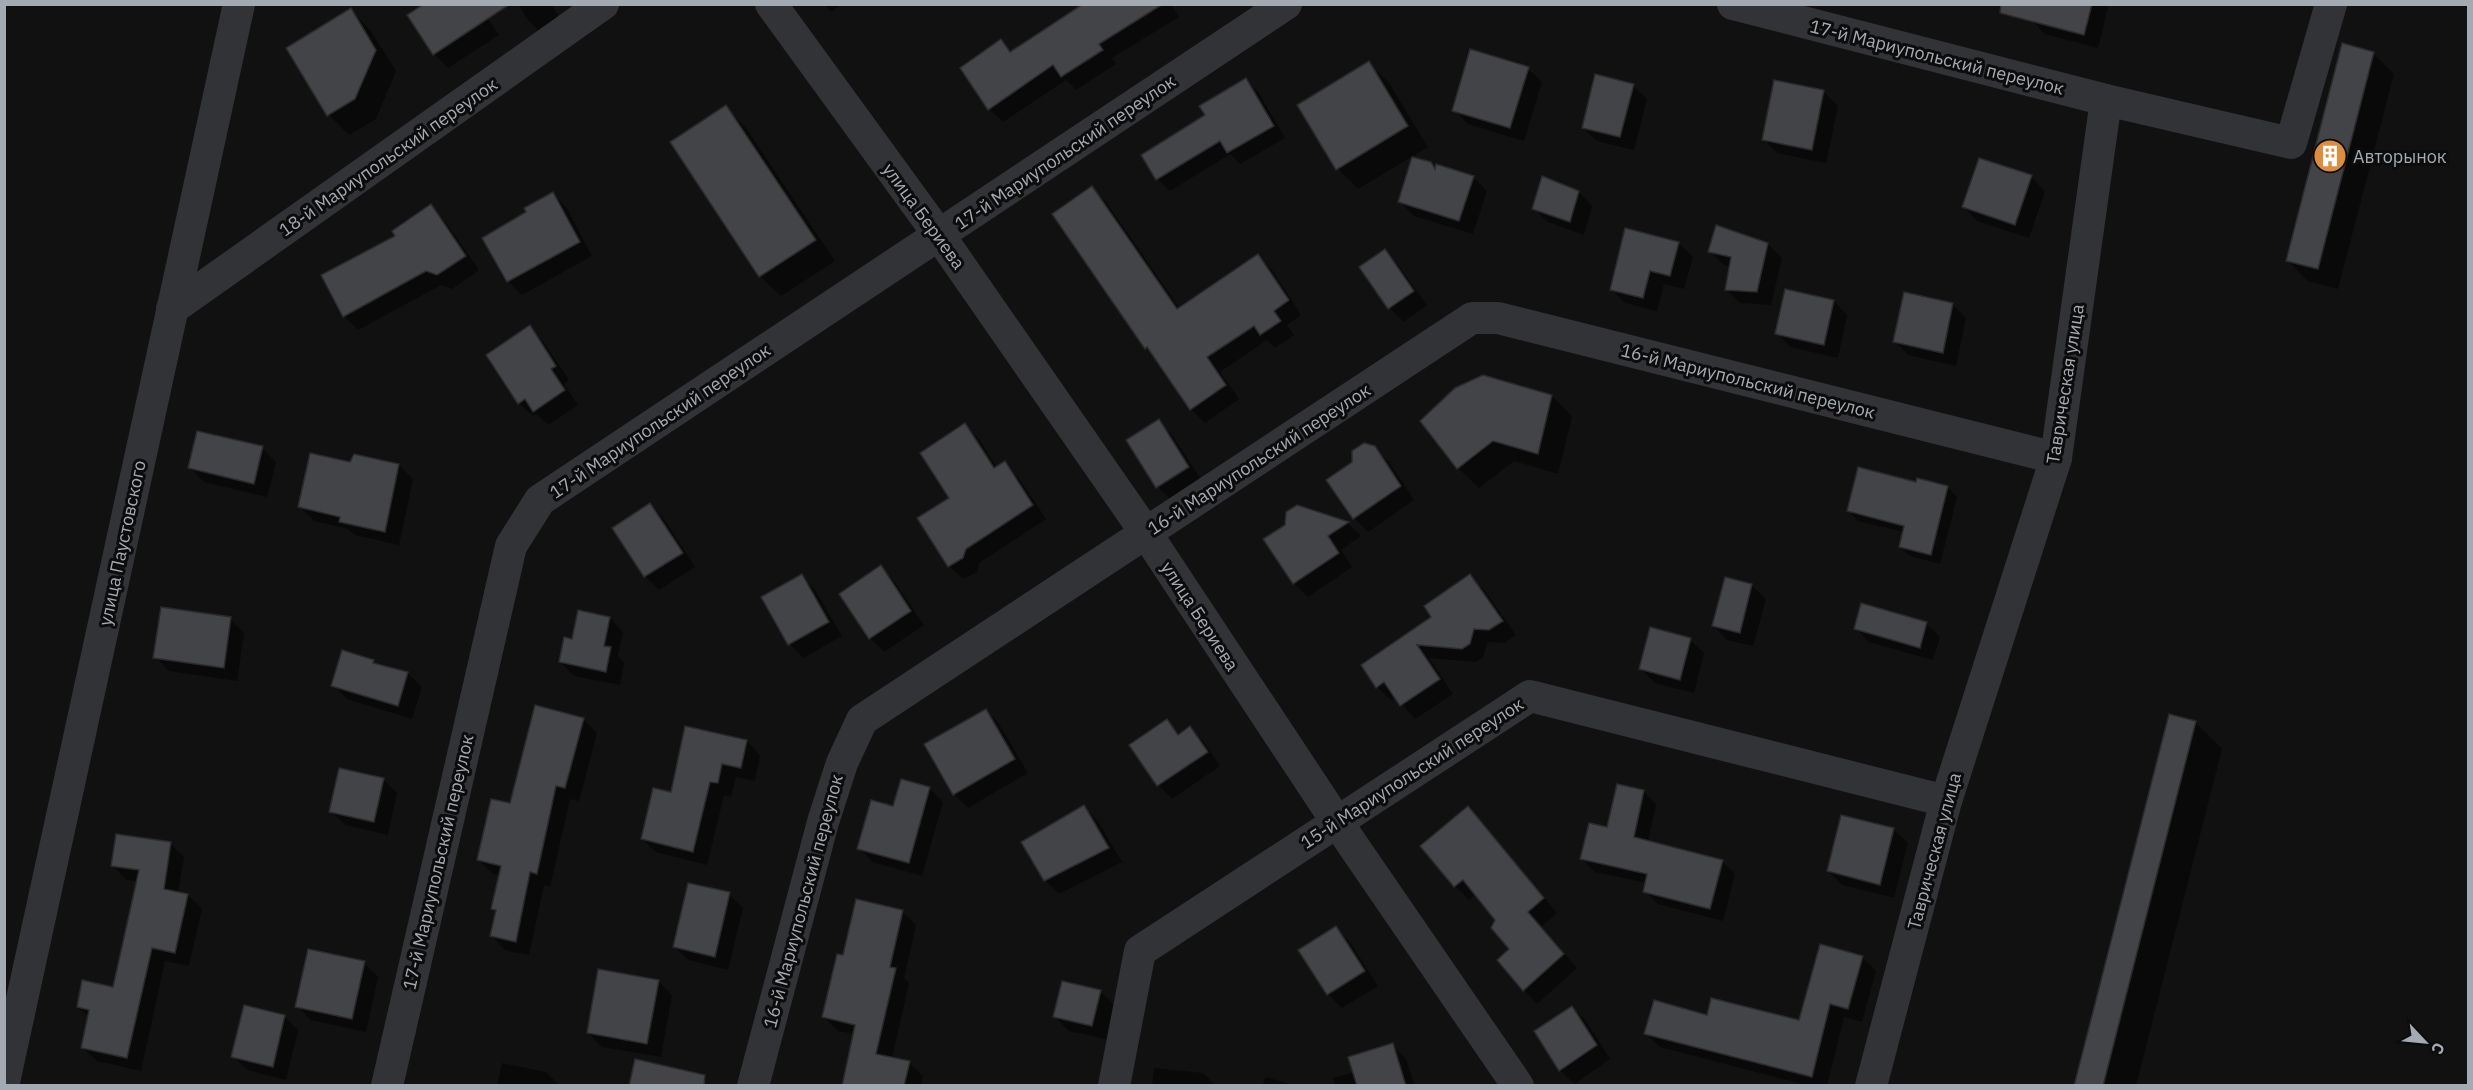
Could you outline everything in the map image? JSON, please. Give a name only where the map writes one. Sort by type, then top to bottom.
[{"type":"street","name":"улица Паустовского","points":[[4,1082],[239,4]]},
{"type":"street","name":"18-й Мариупольский переулок","points":[[172,309],[603,4]]},
{"type":"street","name":"улица Бериева","points":[[771,4],[939,235],[1146,533],[1336,822],[1518,1086]]},
{"type":"street","name":"17-й Мариупольский переулок","points":[[387,1086],[510,546],[540,500],[1286,4]]},
{"type":"street","name":"17-й Мариупольский переулок","points":[[1733,4],[2106,100]]},
{"type":"street","points":[[2106,100],[2291,143],[2331,4]]},
{"type":"street","name":"Таврическая улица","points":[[1871,1086],[1946,801],[2056,458],[2106,100]]},
{"type":"street","name":"16-й Мариупольский переулок","points":[[753,1086],[823,822],[842,763],[862,720],[1472,318],[1498,318],[2056,458]]},
{"type":"street","name":"15-й Мариупольский переулок","points":[[1114,1086],[1140,951],[1530,696],[1946,801]]},
{"type":"building","points":[[424,4],[510,4],[433,55],[407,15]]},
{"type":"building","points":[[1083,4],[1163,4],[1099,44],[1103,50],[1061,77],[1053,65],[988,110],[960,68],[1001,39],[1010,52]]},
{"type":"building","points":[[2001,4],[2092,4],[2084,35],[2000,13]]},
{"type":"building","points":[[351,8],[376,50],[355,99],[327,116],[286,48]]},
{"type":"building","name":"Авторынок","points":[[2342,43],[2374,52],[2318,269],[2286,261]]},
{"type":"building","points":[[1470,49],[1529,67],[1510,128],[1452,111]]},
{"type":"building","points":[[1369,61],[1408,126],[1336,170],[1297,105]]},
{"type":"building","points":[[1595,74],[1634,84],[1620,137],[1582,128]]},
{"type":"building","points":[[1246,78],[1274,126],[1227,153],[1220,141],[1156,180],[1141,155],[1205,115],[1199,106]]},
{"type":"building","points":[[1774,80],[1824,90],[1812,150],[1762,140]]},
{"type":"building","points":[[726,105],[816,240],[759,277],[670,142]]},
{"type":"building","points":[[1412,157],[1431,162],[1435,169],[1436,164],[1474,176],[1459,221],[1398,202]]},
{"type":"building","points":[[1979,158],[2032,175],[2015,225],[1962,207]]},
{"type":"building","points":[[1542,176],[1579,191],[1570,222],[1532,209]]},
{"type":"building","points":[[1092,186],[1177,309],[1258,254],[1289,300],[1274,311],[1281,321],[1260,335],[1254,326],[1207,357],[1226,385],[1190,410],[1052,214]]},
{"type":"building","points":[[553,192],[580,242],[507,282],[482,238],[526,212],[524,208]]},
{"type":"building","points":[[431,204],[466,256],[437,275],[426,271],[343,317],[321,275],[395,236],[392,231]]},
{"type":"building","points":[[1716,225],[1768,243],[1757,292],[1725,290],[1731,257],[1708,252]]},
{"type":"building","points":[[1625,228],[1679,242],[1670,276],[1650,271],[1643,298],[1610,290]]},
{"type":"building","points":[[1385,249],[1414,291],[1388,309],[1359,267]]},
{"type":"building","points":[[1785,289],[1834,300],[1824,345],[1775,334]]},
{"type":"building","points":[[1904,292],[1953,303],[1943,353],[1893,342]]},
{"type":"building","points":[[530,325],[556,366],[551,369],[565,390],[533,412],[525,399],[518,404],[486,355]]},
{"type":"building","points":[[1483,375],[1552,395],[1538,454],[1493,441],[1457,469],[1420,421],[1455,388]]},
{"type":"building","points":[[1159,419],[1189,467],[1156,488],[1126,440]]},
{"type":"building","points":[[965,423],[994,468],[1005,461],[1033,505],[966,549],[963,558],[948,567],[917,518],[949,498],[920,453]]},
{"type":"building","points":[[197,431],[263,446],[254,484],[188,468]]},
{"type":"building","points":[[1364,443],[1375,446],[1401,486],[1353,519],[1326,480],[1352,462],[1352,451]]},
{"type":"building","points":[[310,453],[350,462],[354,454],[399,464],[385,532],[339,522],[340,517],[298,507]]},
{"type":"building","points":[[1858,467],[1916,482],[1917,478],[1948,486],[1931,555],[1899,547],[1904,526],[1847,511]]},
{"type":"building","points":[[650,503],[683,553],[644,577],[612,528]]},
{"type":"building","points":[[1297,505],[1349,522],[1328,536],[1339,553],[1293,584],[1263,539],[1285,525],[1286,512]]},
{"type":"building","points":[[881,565],[911,611],[869,639],[839,594]]},
{"type":"building","points":[[802,574],[829,622],[788,645],[761,597]]},
{"type":"building","points":[[1470,574],[1503,621],[1489,630],[1474,629],[1470,644],[1462,649],[1417,645],[1440,679],[1400,706],[1384,682],[1376,688],[1361,665],[1431,617],[1424,606]]},
{"type":"building","points":[[1725,577],[1752,584],[1740,633],[1712,626]]},
{"type":"building","points":[[1861,603],[1927,622],[1920,648],[1854,629]]},
{"type":"building","points":[[161,607],[231,617],[224,668],[153,658]]},
{"type":"building","points":[[578,610],[610,617],[604,646],[611,647],[606,672],[559,662],[564,637],[572,639]]},
{"type":"building","points":[[1650,627],[1691,638],[1680,680],[1639,669]]},
{"type":"building","points":[[342,650],[374,660],[373,663],[408,672],[398,706],[331,686]]},
{"type":"building","points":[[535,705],[584,718],[565,788],[556,786],[537,874],[530,872],[516,942],[490,936],[496,910],[491,909],[501,866],[477,860],[491,799],[510,803]]},
{"type":"building","points":[[986,709],[1015,759],[953,795],[924,744]]},
{"type":"building","points":[[2169,714],[2196,721],[2103,1086],[2074,1086]]},
{"type":"building","points":[[1167,719],[1178,735],[1190,726],[1208,752],[1157,786],[1129,745]]},
{"type":"building","points":[[685,726],[747,740],[741,768],[722,764],[718,783],[710,782],[693,852],[641,839],[653,788],[671,792]]},
{"type":"building","points":[[339,768],[384,778],[374,822],[329,812]]},
{"type":"building","points":[[901,779],[930,787],[909,863],[857,849],[871,800],[893,806]]},
{"type":"building","points":[[1617,784],[1644,790],[1634,837],[1723,860],[1710,909],[1643,892],[1647,874],[1580,859],[1589,823],[1607,827]]},
{"type":"building","points":[[1084,805],[1109,848],[1044,881],[1021,842]]},
{"type":"building","points":[[1468,806],[1544,898],[1528,912],[1564,954],[1523,991],[1497,960],[1509,949],[1491,928],[1495,920],[1463,880],[1454,887],[1420,846]]},
{"type":"building","points":[[1841,815],[1894,828],[1880,885],[1827,871]]},
{"type":"building","points":[[116,834],[171,842],[164,889],[188,894],[175,953],[152,948],[127,1058],[81,1048],[89,1010],[77,1007],[82,980],[113,987],[139,870],[111,866]]},
{"type":"building","points":[[688,883],[730,892],[715,957],[673,947]]},
{"type":"building","points":[[856,899],[903,910],[890,967],[896,968],[876,1054],[910,1061],[904,1086],[842,1086],[855,1025],[822,1017],[837,954],[843,955]]},
{"type":"building","points":[[1336,926],[1365,971],[1327,995],[1298,950]]},
{"type":"building","points":[[1820,944],[1863,956],[1848,1009],[1830,1004],[1812,1077],[1644,1034],[1654,1000],[1707,1015],[1711,998],[1799,1020]]},
{"type":"building","points":[[308,949],[365,961],[352,1019],[295,1007]]},
{"type":"building","points":[[598,969],[659,980],[647,1044],[587,1033]]},
{"type":"building","points":[[1062,981],[1101,990],[1092,1026],[1053,1017]]},
{"type":"building","points":[[244,1005],[285,1015],[273,1067],[231,1057]]},
{"type":"building","points":[[1572,1006],[1597,1045],[1559,1071],[1534,1031]]},
{"type":"building","points":[[1393,1043],[1406,1086],[1357,1086],[1348,1057]]},
{"type":"building","points":[[635,1059],[705,1075],[704,1086],[629,1086]]},
{"type":"place","name":"Авторынок","points":[[2330,156]]}]
